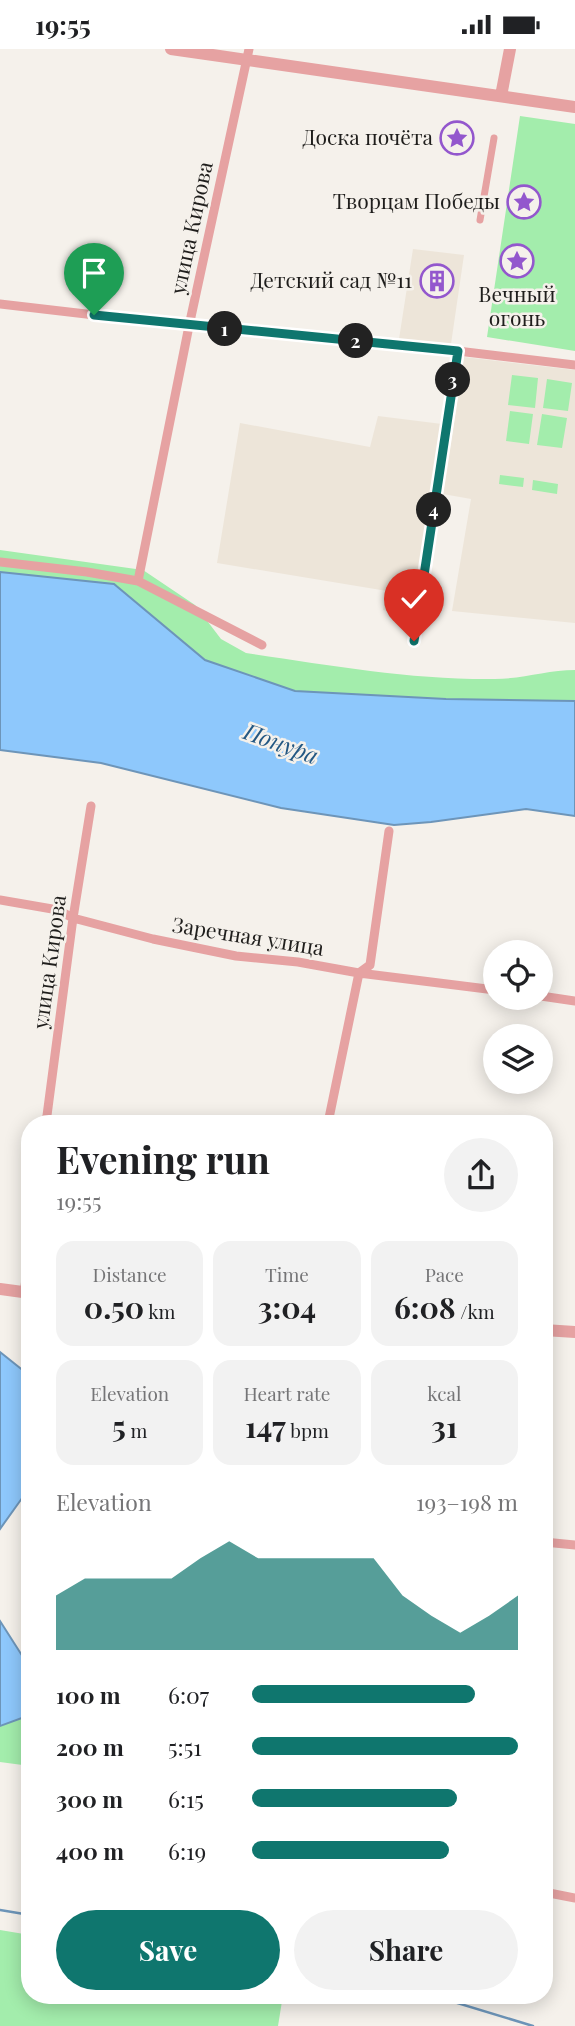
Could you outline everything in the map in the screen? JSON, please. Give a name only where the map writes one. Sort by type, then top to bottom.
[{"type":"street","points":[[171,49],[248,54],[575,107]]},
{"type":"street","points":[[501,96],[510,49]]},
{"type":"street","name":"улица Кирова","points":[[138,581],[188,326],[248,54]]},
{"type":"street","points":[[480,220],[494,138]]},
{"type":"street","points":[[0,304],[575,365]]},
{"type":"street","points":[[414,641],[458,351]]},
{"type":"street","points":[[0,562],[138,581],[262,645]]},
{"type":"street","name":"улица Кирова","points":[[47,1115],[91,806]]},
{"type":"street","points":[[330,1115],[359,973],[370,965],[389,831]]},
{"type":"street","name":"Заречная улица","points":[[0,900],[58,910],[73,918],[153,939],[236,956],[298,962],[483,989]]},
{"type":"street","points":[[553,998],[575,1001]]},
{"type":"street","points":[[0,1289],[21,1292]]},
{"type":"street","points":[[553,1331],[575,1332]]},
{"type":"street","points":[[553,1543],[575,1545]]},
{"type":"street","points":[[553,1894],[575,1898]]},
{"type":"shaded area","points":[[413,249],[464,255],[451,344],[399,339]]},
{"type":"shaded area","points":[[464,357],[575,370],[575,623],[452,611],[471,499],[443,494]]},
{"type":"shaded area","points":[[378,416],[442,424],[412,615],[383,610],[387,591],[217,563],[240,423],[370,447]]},
{"type":"green space","points":[[520,116],[575,124],[575,351],[487,337]]},
{"type":"green space","points":[[512,375],[538,378],[535,408],[508,405]]},
{"type":"green space","points":[[547,379],[572,383],[568,411],[543,408]]},
{"type":"green space","points":[[510,411],[533,414],[529,444],[506,441]]},
{"type":"green space","points":[[542,414],[567,418],[562,448],[537,445]]},
{"type":"green space","points":[[500,475],[524,478],[523,487],[499,484]]},
{"type":"green space","points":[[533,480],[558,484],[557,494],[532,490]]},
{"type":"green space","points":[[0,550],[143,570],[195,605],[221,639],[246,653],[370,671],[464,679],[505,679],[575,670],[575,701],[446,699],[294,691],[205,660],[114,584],[0,572]]},
{"type":"green space","points":[[21,1718],[21,1765],[0,1762],[0,1726]]},
{"type":"green space","points":[[0,1930],[21,1934],[21,2004],[282,2004],[278,2026],[0,2026]]},
{"type":"water","name":"Понура","points":[[0,572],[114,584],[205,660],[295,691],[446,699],[575,701],[575,816],[526,809],[394,825],[281,808],[101,763],[0,750]]},
{"type":"water","points":[[0,1352],[21,1369],[21,1500],[0,1529]]},
{"type":"water","points":[[0,1621],[21,1654],[21,1718],[0,1726]]},
{"type":"waterway","points":[[0,1910],[21,1914]]},
{"type":"waterway","points":[[461,2004],[533,2026]]},
{"type":"place","name":"Доска почёта","points":[[457,138]]},
{"type":"place","name":"Творцам Победы","points":[[524,202]]},
{"type":"place","name":"Вечный огонь","points":[[517,261]]},
{"type":"place","name":"Детский сад №11","points":[[437,281]]},
{"type":"route","points":[[94,315],[458,351],[414,641]]}]
